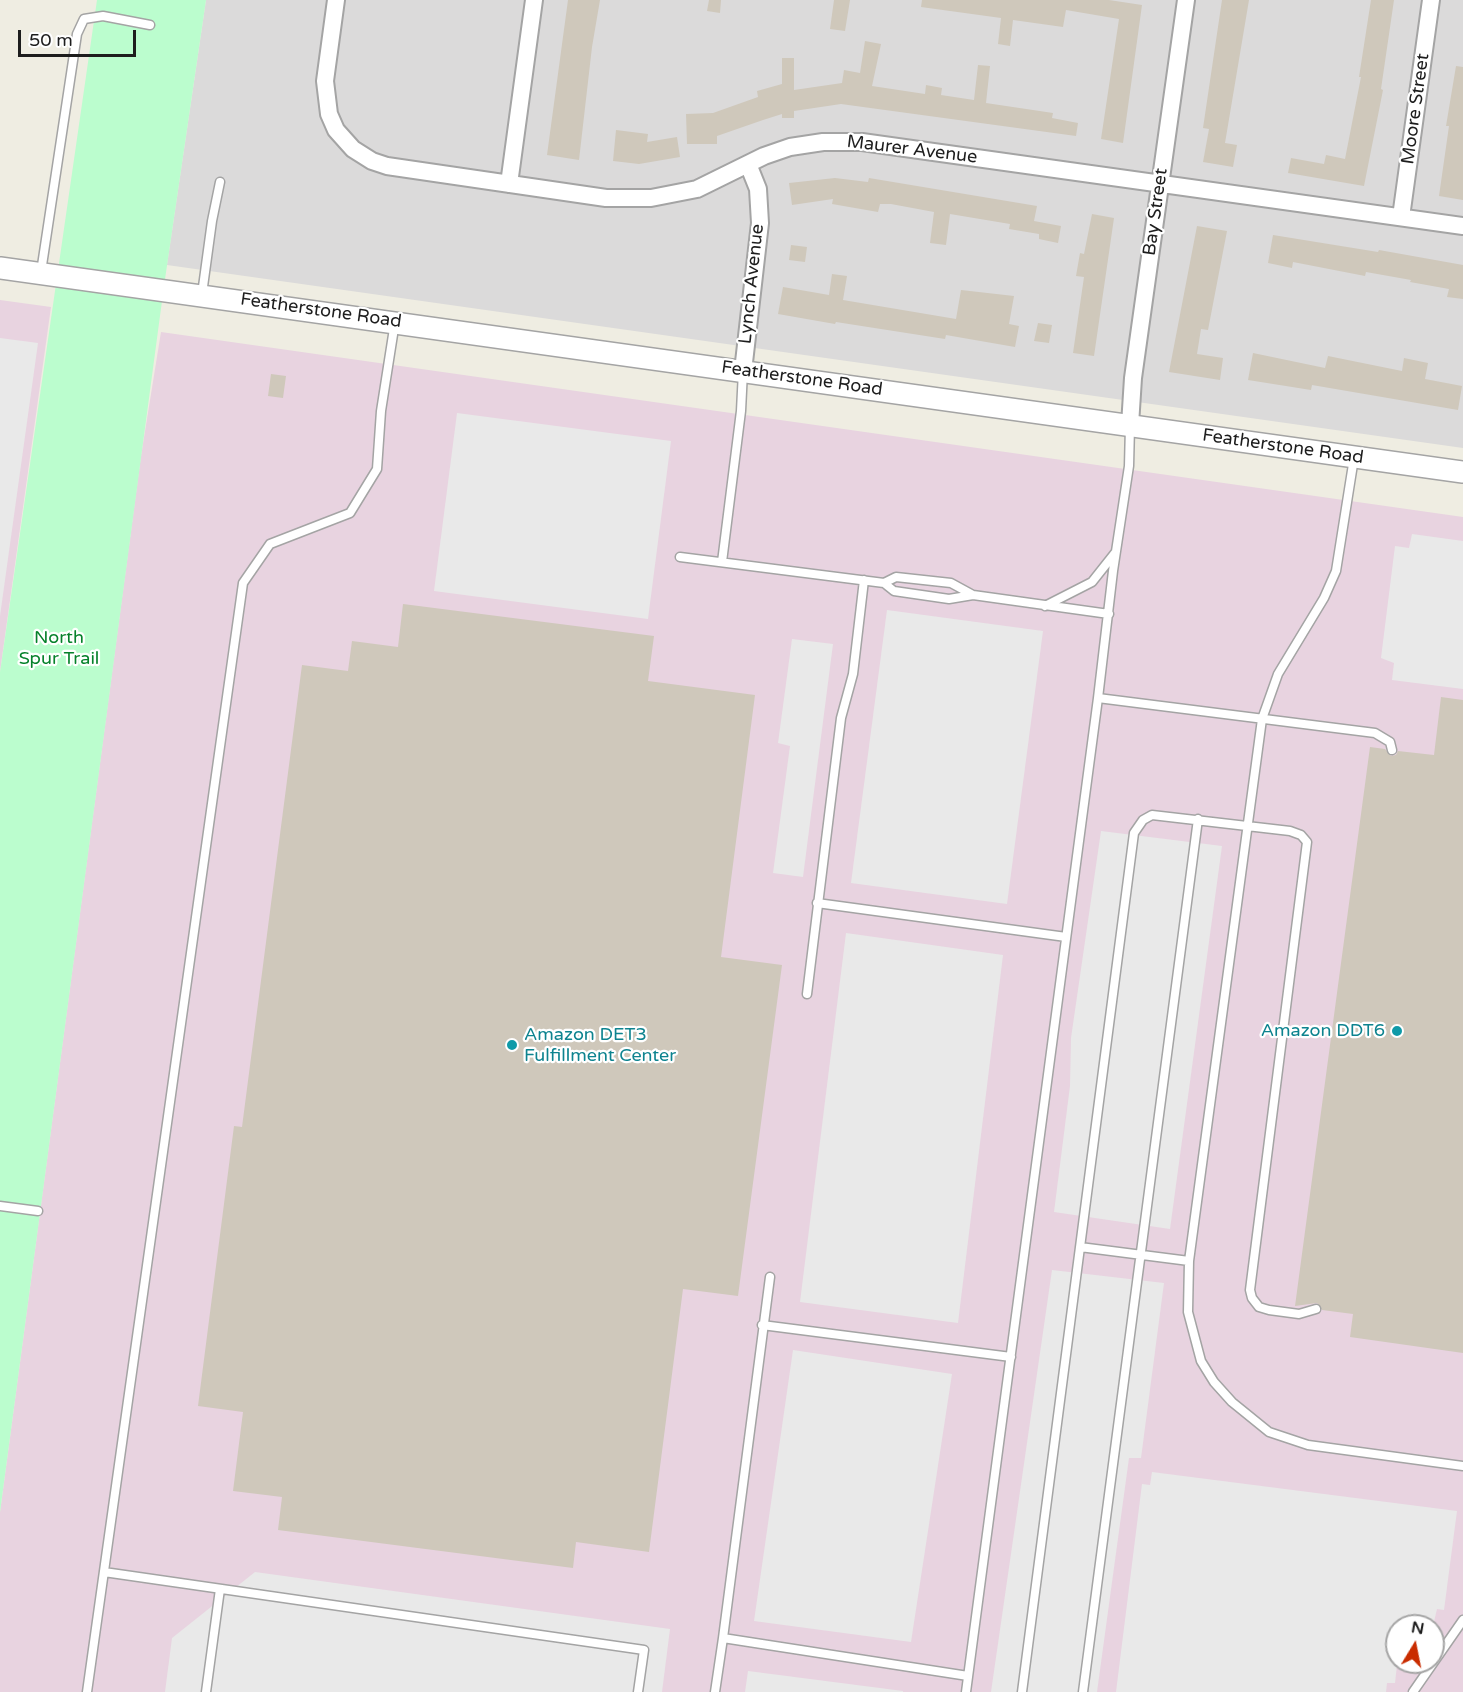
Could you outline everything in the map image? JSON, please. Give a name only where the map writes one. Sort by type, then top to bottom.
[{"type":"street","name":"Maurer Avenue","points":[[336,0],[325,89],[329,114],[342,138],[359,153],[387,166],[606,198],[651,198],[697,189],[748,164],[801,145],[856,141],[1463,226]]},
{"type":"street","points":[[509,184],[534,0]]},
{"type":"street","name":"Bay Street","points":[[1130,425],[1130,401],[1186,0]]},
{"type":"street","name":"Moore Street","points":[[1401,217],[1431,0]]},
{"type":"street","name":"Lynch Avenue","points":[[743,371],[760,223],[758,189],[748,164]]},
{"type":"street","name":"Featherstone Road","points":[[0,268],[202,294],[1463,472]]},
{"type":"lane","points":[[40,273],[77,34],[84,19],[103,16],[150,25]]},
{"type":"lane","points":[[202,294],[220,182]]},
{"type":"lane","points":[[87,1692],[243,583],[270,543],[350,513],[377,469],[381,411],[395,322]]},
{"type":"lane","points":[[722,562],[741,411],[743,371]]},
{"type":"lane","points":[[966,1692],[1129,466],[1130,425]]},
{"type":"lane","points":[[1354,457],[1336,571],[1324,598],[1278,674],[1262,719],[1189,1261],[1188,1312],[1202,1361],[1214,1382],[1250,1418],[1269,1432],[1308,1445],[1463,1466]]},
{"type":"lane","points":[[1046,606],[1092,582],[1117,551]]},
{"type":"lane","points":[[680,557],[884,583],[894,591],[949,599],[973,595]]},
{"type":"lane","points":[[884,583],[896,577],[951,584],[973,595],[1109,614]]},
{"type":"lane","points":[[807,994],[841,718],[853,674],[864,580]]},
{"type":"lane","points":[[1098,698],[1375,733],[1390,742],[1392,750]]},
{"type":"lane","points":[[1022,1692],[1134,833],[1143,820],[1152,814],[1290,831],[1300,835],[1307,842],[1308,852],[1250,1290],[1252,1298],[1259,1307],[1269,1310],[1299,1314],[1316,1309]]},
{"type":"lane","points":[[1083,1692],[1198,819]]},
{"type":"lane","points":[[817,903],[1066,937]]},
{"type":"lane","points":[[0,1206],[38,1211]]},
{"type":"lane","points":[[1080,1247],[1189,1261]]},
{"type":"lane","points":[[715,1692],[770,1277]]},
{"type":"lane","points":[[762,1325],[1011,1357]]},
{"type":"lane","points":[[104,1572],[644,1650],[638,1692]]},
{"type":"lane","points":[[206,1692],[220,1589]]},
{"type":"lane","points":[[1413,1692],[1463,1620]]},
{"type":"lane","points":[[723,1638],[968,1676]]},
{"type":"shaded area","points":[[206,0],[1463,0],[1463,448],[167,265]]},
{"type":"shaded area","points":[[0,300],[51,307],[0,672]]},
{"type":"shaded area","points":[[161,332],[1463,517],[1463,1692],[0,1692],[0,1512],[141,456]]},
{"type":"shaded area","points":[[0,338],[38,343],[0,616]]},
{"type":"shaded area","points":[[457,413],[671,441],[648,619],[434,591]]},
{"type":"shaded area","points":[[1412,534],[1463,541],[1463,689],[1392,680],[1394,663],[1381,658],[1395,546],[1409,548]]},
{"type":"shaded area","points":[[887,610],[1043,631],[1007,904],[851,883]]},
{"type":"shaded area","points":[[792,639],[833,644],[803,877],[773,873],[790,746],[778,743]]},
{"type":"shaded area","points":[[1101,831],[1222,846],[1170,1229],[1054,1212],[1070,1086],[1071,1038]]},
{"type":"shaded area","points":[[846,933],[1003,955],[958,1323],[800,1302]]},
{"type":"shaded area","points":[[1052,1270],[1164,1283],[1141,1458],[1129,1458],[1097,1692],[991,1692]]},
{"type":"shaded area","points":[[793,1350],[952,1374],[911,1642],[754,1621]]},
{"type":"shaded area","points":[[1152,1472],[1457,1511],[1444,1610],[1437,1609],[1436,1614],[1385,1614],[1385,1674],[1396,1674],[1395,1683],[1387,1683],[1386,1692],[1116,1692],[1142,1484],[1150,1485]]},
{"type":"shaded area","points":[[255,1572],[670,1629],[662,1692],[165,1692],[172,1638]]},
{"type":"shaded area","points":[[748,1671],[903,1691],[903,1692],[745,1692]]},
{"type":"green space","name":"North Spur Trail","points":[[97,0],[206,0],[164,286],[0,1512],[0,672]]},
{"type":"building","points":[[568,0],[600,0],[592,47],[579,160],[547,155]]},
{"type":"building","points":[[709,0],[721,0],[720,13],[707,11]]},
{"type":"building","points":[[834,0],[850,0],[845,31],[830,29]]},
{"type":"building","points":[[922,0],[1109,0],[1142,5],[1123,143],[1101,139],[1119,19],[1066,10],[1063,27],[1013,20],[1010,46],[998,44],[1001,18],[921,7]]},
{"type":"building","points":[[1222,0],[1249,0],[1225,143],[1237,145],[1233,167],[1203,162],[1209,129],[1203,128]]},
{"type":"building","points":[[1371,0],[1394,0],[1381,89],[1383,90],[1364,186],[1288,173],[1291,158],[1324,164],[1326,155],[1345,159],[1361,77],[1359,77]]},
{"type":"building","points":[[865,41],[881,44],[872,86],[925,94],[926,85],[942,88],[941,95],[974,100],[978,65],[990,66],[986,103],[1053,113],[1052,118],[1078,123],[1076,136],[841,104],[794,111],[794,118],[782,118],[782,114],[763,120],[717,136],[717,144],[687,144],[686,114],[713,113],[758,97],[757,91],[782,84],[782,58],[794,58],[794,90],[842,83],[844,70],[860,73]]},
{"type":"building","points":[[1456,66],[1463,67],[1463,200],[1439,196],[1449,126],[1446,126]]},
{"type":"building","points":[[616,130],[648,134],[647,142],[677,137],[680,157],[639,164],[613,161]]},
{"type":"building","points":[[835,178],[868,182],[869,178],[1037,206],[1034,221],[1061,226],[1058,243],[1039,239],[1039,234],[1009,229],[1010,224],[950,214],[946,245],[930,243],[934,212],[880,204],[878,212],[832,204],[833,199],[792,205],[789,183]]},
{"type":"building","points":[[1092,214],[1114,218],[1094,356],[1073,353],[1084,277],[1076,276],[1080,253],[1084,254]]},
{"type":"building","points":[[1197,226],[1227,231],[1208,330],[1201,329],[1197,354],[1223,358],[1220,380],[1169,372]]},
{"type":"building","points":[[1273,235],[1463,265],[1463,299],[1447,297],[1449,289],[1410,282],[1411,280],[1366,272],[1365,276],[1293,262],[1292,268],[1268,263]]},
{"type":"building","points":[[791,245],[807,247],[805,262],[789,260]]},
{"type":"building","points":[[832,274],[847,276],[843,300],[956,319],[961,290],[1014,296],[1009,324],[1019,326],[1015,347],[946,335],[945,339],[778,314],[783,287],[829,295]]},
{"type":"building","points":[[1038,323],[1052,325],[1049,343],[1034,341]]},
{"type":"building","points":[[1253,353],[1325,368],[1328,356],[1402,371],[1404,358],[1428,363],[1425,379],[1462,386],[1458,410],[1312,385],[1311,390],[1248,380]]},
{"type":"building","points":[[271,374],[286,376],[283,398],[268,396]]},
{"type":"building","name":"Amazon DET3 Fulfillment Center","points":[[403,604],[654,636],[648,681],[755,695],[721,957],[782,965],[738,1296],[683,1289],[649,1552],[576,1542],[573,1568],[278,1530],[282,1497],[233,1491],[243,1412],[198,1406],[234,1126],[242,1127],[302,665],[348,671],[352,641],[398,647]]},
{"type":"building","name":"Amazon DDT6","points":[[1441,697],[1463,700],[1463,1353],[1350,1337],[1353,1314],[1322,1310],[1317,1303],[1295,1306],[1370,747],[1385,749],[1391,756],[1396,755],[1398,751],[1434,755]]},
{"type":"place","name":"Amazon DDT6","points":[[1397,1031]]},
{"type":"place","name":"Amazon DET3 Fulfillment Center","points":[[512,1045]]}]
